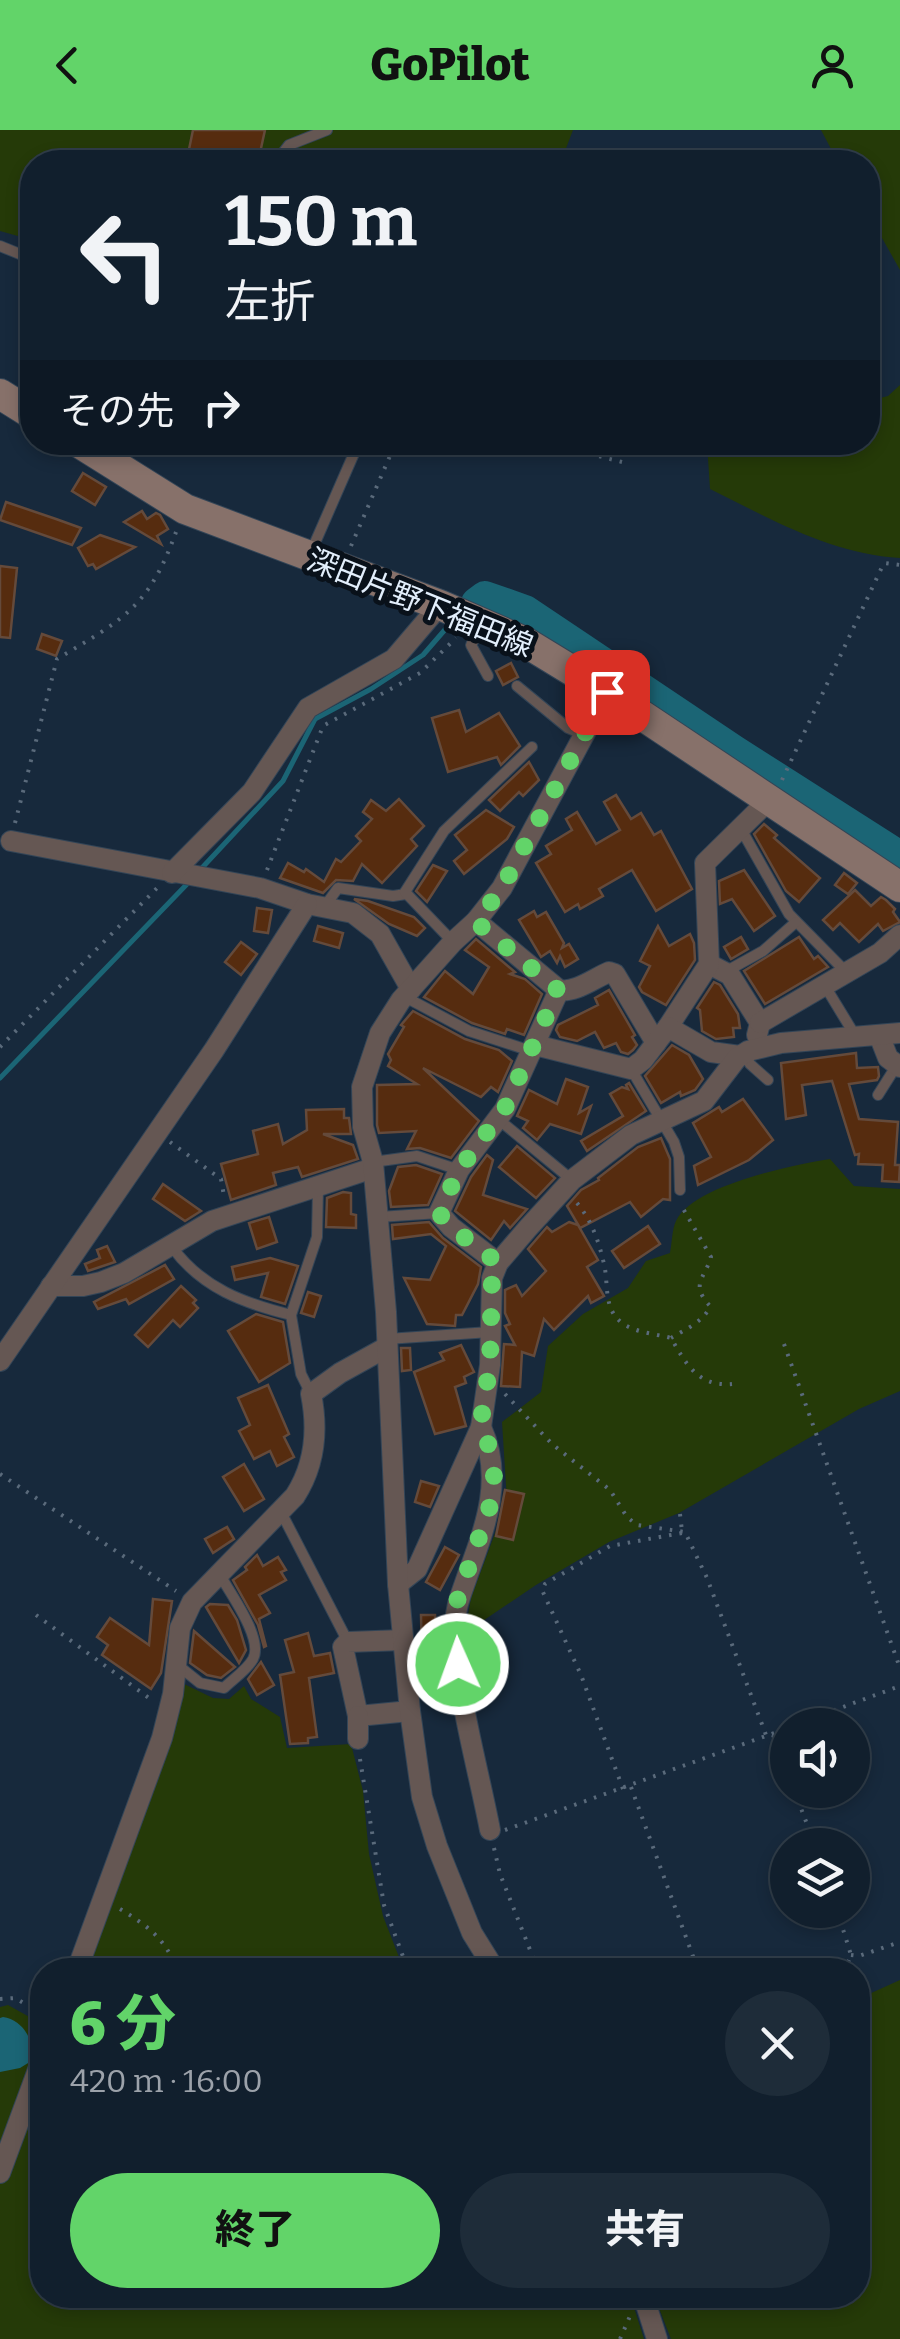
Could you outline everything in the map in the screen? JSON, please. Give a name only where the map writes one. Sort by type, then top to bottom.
[{"type":"main road","name":"深田片野下福田線","points":[[99,455],[184,509],[440,605],[525,642],[900,887]]},
{"type":"street","points":[[172,873],[252,792],[308,708],[394,659],[440,605]]},
{"type":"street","points":[[488,1958],[472,1932],[436,1846],[422,1796],[398,1584],[378,1217],[373,1165],[363,1127],[362,1087],[380,1033],[408,992],[476,922],[502,888],[607,692]]},
{"type":"street","points":[[760,1023],[717,968],[704,863],[768,800]]},
{"type":"street","points":[[11,841],[260,888],[352,913],[372,925],[388,944],[408,992]]},
{"type":"street","points":[[0,1361],[316,905]]},
{"type":"street","points":[[476,922],[558,990],[578,988],[610,972],[615,974],[662,1035],[710,1052],[746,1053],[780,1043],[890,1034],[888,1058],[898,1066]]},
{"type":"street","points":[[398,1584],[417,1568],[480,1427],[488,1379],[492,1278],[498,1263],[569,1183],[630,1134],[704,1101],[746,1053],[760,1023],[880,953],[900,936]]},
{"type":"street","points":[[533,1048],[631,1069],[717,968]]},
{"type":"street","points":[[498,1263],[439,1213],[459,1170],[505,1108],[558,990]]},
{"type":"street","points":[[50,1286],[102,1282],[228,1215],[318,1188],[373,1165]]},
{"type":"street","points":[[81,1958],[170,1711],[180,1628],[192,1602],[304,1482],[315,1435],[311,1394],[387,1343]]},
{"type":"street","points":[[480,1427],[490,1448],[492,1500],[456,1604],[455,1628],[458,1664],[490,1830]]},
{"type":"street","points":[[358,1739],[358,1716],[344,1647],[348,1642],[403,1640]]},
{"type":"street","points":[[358,1716],[410,1711]]},
{"type":"street","points":[[0,2174],[30,2092]]},
{"type":"street","points":[[647,2308],[658,2339]]},
{"type":"lane","points":[[285,150],[327,130]]},
{"type":"lane","points":[[308,557],[353,455]]},
{"type":"lane","points":[[480,621],[471,645],[488,676]]},
{"type":"lane","points":[[518,686],[568,728],[584,735]]},
{"type":"lane","points":[[406,894],[444,831],[532,747]]},
{"type":"lane","points":[[741,828],[796,922],[847,973]]},
{"type":"lane","points":[[316,905],[338,888],[393,896],[406,894]]},
{"type":"lane","points":[[406,894],[453,942]]},
{"type":"lane","points":[[717,968],[763,951],[796,922]]},
{"type":"lane","points":[[825,986],[856,1037]]},
{"type":"lane","points":[[408,992],[469,1031],[533,1048]]},
{"type":"lane","points":[[746,1053],[750,1064],[768,1080]]},
{"type":"lane","points":[[878,1095],[898,1066]]},
{"type":"lane","points":[[631,1069],[679,1157],[680,1190]]},
{"type":"lane","points":[[497,1118],[569,1183]]},
{"type":"lane","points":[[373,1165],[417,1156],[459,1170]]},
{"type":"lane","points":[[311,1394],[301,1374],[291,1315],[317,1237],[318,1188]]},
{"type":"lane","points":[[378,1217],[439,1213]]},
{"type":"lane","points":[[172,1247],[191,1269],[237,1300],[291,1315]]},
{"type":"lane","points":[[387,1343],[491,1332]]},
{"type":"lane","points":[[280,1511],[348,1642]]},
{"type":"lane","points":[[174,1662],[200,1682],[224,1688],[252,1661],[256,1652],[244,1614],[220,1575]]},
{"type":"path","points":[[342,569],[390,455]]},
{"type":"path","points":[[594,455],[622,462]]},
{"type":"path","points":[[11,841],[57,659],[133,610],[155,583],[184,509]]},
{"type":"path","points":[[768,800],[789,768],[882,567],[885,563],[900,564]]},
{"type":"path","points":[[260,888],[323,726],[420,673],[480,621]]},
{"type":"path","points":[[0,1047],[172,873]]},
{"type":"path","points":[[156,1132],[221,1178],[228,1215]]},
{"type":"path","points":[[569,1183],[592,1225],[612,1312],[636,1330],[671,1338],[701,1319],[710,1306],[699,1293],[698,1285],[711,1256],[682,1207],[680,1190]]},
{"type":"path","points":[[671,1338],[686,1366],[696,1375],[709,1383],[732,1384]]},
{"type":"path","points":[[784,1344],[900,1668]]},
{"type":"path","points":[[488,1379],[552,1444],[605,1484],[627,1517],[655,1529],[684,1532]]},
{"type":"path","points":[[0,1474],[192,1602]]},
{"type":"path","points":[[533,1958],[500,1874],[490,1830],[514,1828],[769,1734],[684,1532],[680,1514]]},
{"type":"path","points":[[623,1789],[581,1675],[542,1590],[544,1584],[610,1546],[684,1532]]},
{"type":"path","points":[[36,1616],[170,1711]]},
{"type":"path","points":[[840,1708],[900,1686]]},
{"type":"path","points":[[358,1739],[384,1905],[404,1958]]},
{"type":"path","points":[[630,1786],[694,1958]]},
{"type":"path","points":[[103,1898],[147,1925],[173,1958]]},
{"type":"path","points":[[842,1928],[850,1958]]},
{"type":"path","points":[[851,1954],[859,1956],[900,1942]]},
{"type":"path","points":[[0,2000],[15,1998],[30,2007]]},
{"type":"shaded area","points":[[0,130],[573,130],[565,150],[20,150],[20,237],[0,231]]},
{"type":"shaded area","points":[[821,130],[900,130],[900,270],[880,234],[880,150],[832,150]]},
{"type":"shaded area","points":[[900,385],[900,558],[826,542],[710,489],[708,455],[880,455],[880,398]]},
{"type":"shaded area","points":[[830,1159],[854,1186],[900,1189],[900,1391],[859,1409],[679,1513],[609,1542],[465,1633],[471,1598],[507,1501],[502,1422],[541,1392],[548,1346],[583,1314],[628,1288],[646,1261],[670,1253],[676,1221],[702,1197],[746,1179]]},
{"type":"shaded area","points":[[180,1682],[213,1698],[229,1699],[244,1686],[251,1699],[280,1717],[287,1748],[351,1744],[363,1791],[369,1854],[383,1916],[399,1958],[91,1958],[174,1732]]},
{"type":"shaded area","points":[[900,1980],[900,2339],[671,2339],[659,2308],[870,2308],[870,1994]]},
{"type":"shaded area","points":[[8,2005],[30,2017],[30,2308],[634,2308],[644,2339],[0,2339],[0,2007]]},
{"type":"shaded area","points":[[0,2018],[16,2022],[26,2032],[30,2062],[0,2072]]},
{"type":"building","points":[[193,130],[265,130],[261,150],[189,150]]},
{"type":"building","points":[[83,473],[106,487],[95,505],[72,491]]},
{"type":"building","points":[[6,502],[81,528],[72,545],[0,520]]},
{"type":"building","points":[[142,511],[147,519],[156,513],[160,515],[168,529],[157,536],[161,544],[124,522]]},
{"type":"building","points":[[100,535],[135,547],[96,569],[93,564],[88,566],[78,548]]},
{"type":"building","points":[[0,566],[17,568],[10,638],[0,637]]},
{"type":"building","points":[[42,634],[62,641],[56,656],[37,649]]},
{"type":"building","points":[[511,663],[518,677],[503,685],[496,671]]},
{"type":"building","points":[[459,710],[466,732],[499,713],[520,746],[501,765],[497,757],[448,772],[432,718]]},
{"type":"building","points":[[529,762],[539,780],[523,796],[519,792],[500,811],[489,800]]},
{"type":"building","points":[[616,795],[631,819],[641,813],[654,835],[661,831],[692,889],[656,911],[632,870],[599,889],[603,896],[580,909],[578,904],[565,912],[536,863],[551,854],[546,846],[572,830],[566,819],[577,812],[596,844],[620,830],[604,802]]},
{"type":"building","points":[[399,799],[424,826],[411,839],[417,846],[382,883],[362,864],[353,881],[336,880],[323,893],[280,878],[288,863],[304,872],[306,869],[324,882],[336,859],[341,862],[361,841],[356,836],[372,819],[363,812],[371,800],[386,811]]},
{"type":"building","points":[[486,810],[514,827],[507,839],[464,874],[454,861],[467,850],[455,835]]},
{"type":"building","points":[[764,824],[777,835],[774,838],[820,878],[799,902],[786,891],[754,834]]},
{"type":"building","points":[[433,865],[447,871],[427,902],[416,891]]},
{"type":"building","points":[[744,870],[775,916],[754,931],[732,899],[720,904],[719,881]]},
{"type":"building","points":[[844,873],[857,883],[848,894],[835,885]]},
{"type":"building","points":[[855,890],[871,906],[881,897],[886,900],[900,922],[883,931],[878,924],[859,942],[840,923],[833,930],[823,920]]},
{"type":"building","points":[[354,899],[414,917],[425,928],[417,936],[389,924]]},
{"type":"building","points":[[257,908],[272,910],[268,933],[254,931]]},
{"type":"building","points":[[534,911],[537,917],[546,912],[564,943],[562,948],[569,944],[578,959],[565,967],[560,956],[557,963],[550,951],[541,957],[519,920]]},
{"type":"building","points":[[318,926],[343,933],[339,948],[314,941]]},
{"type":"building","points":[[658,926],[669,946],[690,934],[694,943],[695,960],[666,1005],[639,987],[650,966],[640,961]]},
{"type":"building","points":[[741,937],[748,949],[731,959],[724,947]]},
{"type":"building","points":[[799,937],[814,959],[818,956],[828,967],[765,1004],[744,971]]},
{"type":"building","points":[[476,939],[515,972],[510,974],[525,979],[542,994],[524,1035],[507,1029],[505,1034],[472,1023],[424,997],[445,971],[473,994],[489,967],[465,950]]},
{"type":"building","points":[[241,942],[257,954],[241,975],[225,962]]},
{"type":"building","points":[[714,982],[738,1014],[740,1028],[733,1028],[734,1037],[716,1039],[702,1031],[697,1008]]},
{"type":"building","points":[[609,990],[635,1035],[632,1037],[637,1045],[633,1050],[628,1054],[621,1052],[616,1043],[604,1048],[595,1032],[577,1041],[560,1037],[558,1025],[598,1005],[595,998]]},
{"type":"building","points":[[413,1011],[465,1039],[499,1050],[512,1061],[498,1092],[491,1087],[481,1097],[423,1068],[479,1121],[451,1158],[420,1148],[407,1149],[416,1131],[379,1133],[377,1085],[417,1084],[388,1066],[388,1054],[404,1027],[401,1025]]},
{"type":"building","points":[[672,1045],[689,1055],[703,1079],[695,1090],[681,1096],[680,1092],[661,1103],[645,1076]]},
{"type":"building","points":[[856,1053],[857,1068],[878,1067],[879,1076],[877,1080],[849,1084],[859,1119],[898,1122],[895,1165],[900,1165],[899,1182],[882,1181],[883,1165],[858,1164],[859,1154],[855,1155],[832,1081],[802,1085],[806,1115],[786,1119],[781,1063]]},
{"type":"building","points":[[566,1079],[588,1087],[579,1113],[591,1106],[581,1134],[550,1124],[537,1140],[523,1128],[528,1121],[517,1116],[529,1090],[557,1104]]},
{"type":"building","points":[[629,1083],[646,1111],[587,1151],[581,1141],[623,1116],[610,1094],[622,1087],[628,1089]]},
{"type":"building","points":[[743,1099],[773,1140],[749,1160],[698,1185],[694,1166],[711,1157],[693,1123],[719,1107],[722,1112]]},
{"type":"building","points":[[344,1109],[351,1134],[323,1134],[353,1145],[358,1159],[302,1177],[298,1167],[273,1173],[276,1185],[231,1200],[221,1164],[258,1154],[253,1131],[278,1124],[283,1144],[307,1130],[306,1110]]},
{"type":"building","points":[[661,1138],[670,1159],[670,1200],[663,1199],[641,1217],[630,1202],[580,1228],[567,1206],[581,1190],[638,1147]]},
{"type":"building","points":[[517,1146],[555,1178],[536,1198],[499,1167]]},
{"type":"building","points":[[487,1155],[493,1160],[483,1195],[527,1209],[510,1228],[504,1221],[491,1240],[455,1211]]},
{"type":"building","points":[[416,1165],[442,1174],[428,1205],[391,1207],[389,1191],[398,1167]]},
{"type":"building","points":[[163,1184],[201,1211],[185,1221],[153,1199]]},
{"type":"building","points":[[351,1193],[356,1228],[326,1227],[327,1198]]},
{"type":"building","points":[[269,1217],[277,1242],[257,1249],[249,1223]]},
{"type":"building","points":[[429,1222],[481,1267],[478,1284],[462,1315],[456,1315],[455,1326],[427,1324],[404,1278],[430,1280],[446,1246],[431,1234],[393,1239],[392,1225]]},
{"type":"building","points":[[569,1222],[578,1225],[598,1260],[587,1267],[604,1296],[591,1303],[588,1296],[554,1330],[544,1319],[534,1356],[522,1352],[520,1387],[501,1386],[504,1344],[515,1345],[505,1326],[510,1324],[505,1313],[505,1290],[516,1285],[522,1296],[546,1271],[528,1249],[547,1227],[552,1232]]},
{"type":"building","points":[[648,1226],[660,1244],[624,1268],[612,1251]]},
{"type":"building","points":[[107,1246],[115,1262],[88,1271],[85,1264],[100,1258],[97,1250]]},
{"type":"building","points":[[270,1258],[298,1266],[285,1304],[261,1297],[268,1273],[235,1280],[232,1267]]},
{"type":"building","points":[[165,1265],[174,1279],[129,1304],[126,1299],[98,1309],[94,1302]]},
{"type":"building","points":[[181,1286],[196,1300],[193,1303],[198,1308],[180,1327],[173,1320],[148,1347],[135,1335]]},
{"type":"building","points":[[308,1292],[321,1296],[314,1317],[301,1313]]},
{"type":"building","points":[[256,1314],[283,1322],[290,1363],[259,1382],[228,1331]]},
{"type":"building","points":[[461,1345],[474,1372],[464,1377],[466,1383],[455,1387],[466,1426],[435,1434],[414,1372],[444,1360],[440,1353]]},
{"type":"building","points":[[401,1348],[410,1348],[411,1370],[402,1371]]},
{"type":"building","points":[[268,1385],[289,1434],[284,1437],[294,1457],[277,1466],[270,1451],[254,1459],[239,1431],[250,1425],[238,1398]]},
{"type":"building","points":[[244,1464],[264,1499],[244,1511],[223,1477]]},
{"type":"building","points":[[421,1481],[439,1486],[430,1507],[415,1502]]},
{"type":"building","points":[[505,1490],[524,1494],[513,1540],[496,1536]]},
{"type":"building","points":[[227,1527],[234,1539],[213,1553],[205,1539]]},
{"type":"building","points":[[445,1547],[459,1555],[440,1590],[426,1582]]},
{"type":"building","points":[[257,1555],[263,1566],[278,1557],[286,1570],[281,1572],[286,1580],[259,1595],[270,1613],[259,1619],[264,1647],[258,1625],[233,1580],[247,1570],[245,1567]]},
{"type":"building","points":[[153,1599],[172,1601],[161,1673],[151,1689],[102,1655],[108,1645],[97,1637],[110,1618],[149,1645]]},
{"type":"building","points":[[228,1605],[237,1620],[246,1650],[239,1663],[206,1607]]},
{"type":"building","points":[[421,1615],[435,1615],[437,1661],[422,1661]]},
{"type":"building","points":[[194,1631],[235,1667],[221,1678],[207,1675],[190,1663]]},
{"type":"building","points":[[308,1633],[314,1656],[330,1653],[334,1673],[309,1678],[317,1737],[308,1738],[308,1743],[290,1744],[280,1675],[294,1672],[285,1640]]},
{"type":"building","points":[[261,1662],[274,1685],[257,1695],[248,1679]]},
{"type":"waterway","points":[[477,603],[485,597],[525,611],[900,857]]},
{"type":"waterway","points":[[200,870],[283,781],[315,719],[423,655],[449,625]]},
{"type":"waterway","points":[[0,1078],[189,882]]},
{"type":"route","points":[[458,1664],[456,1604],[492,1500],[490,1448],[480,1427],[490,1364],[492,1278],[498,1263],[439,1213],[459,1170],[505,1108],[558,990],[476,922],[502,888],[607,692]]}]
